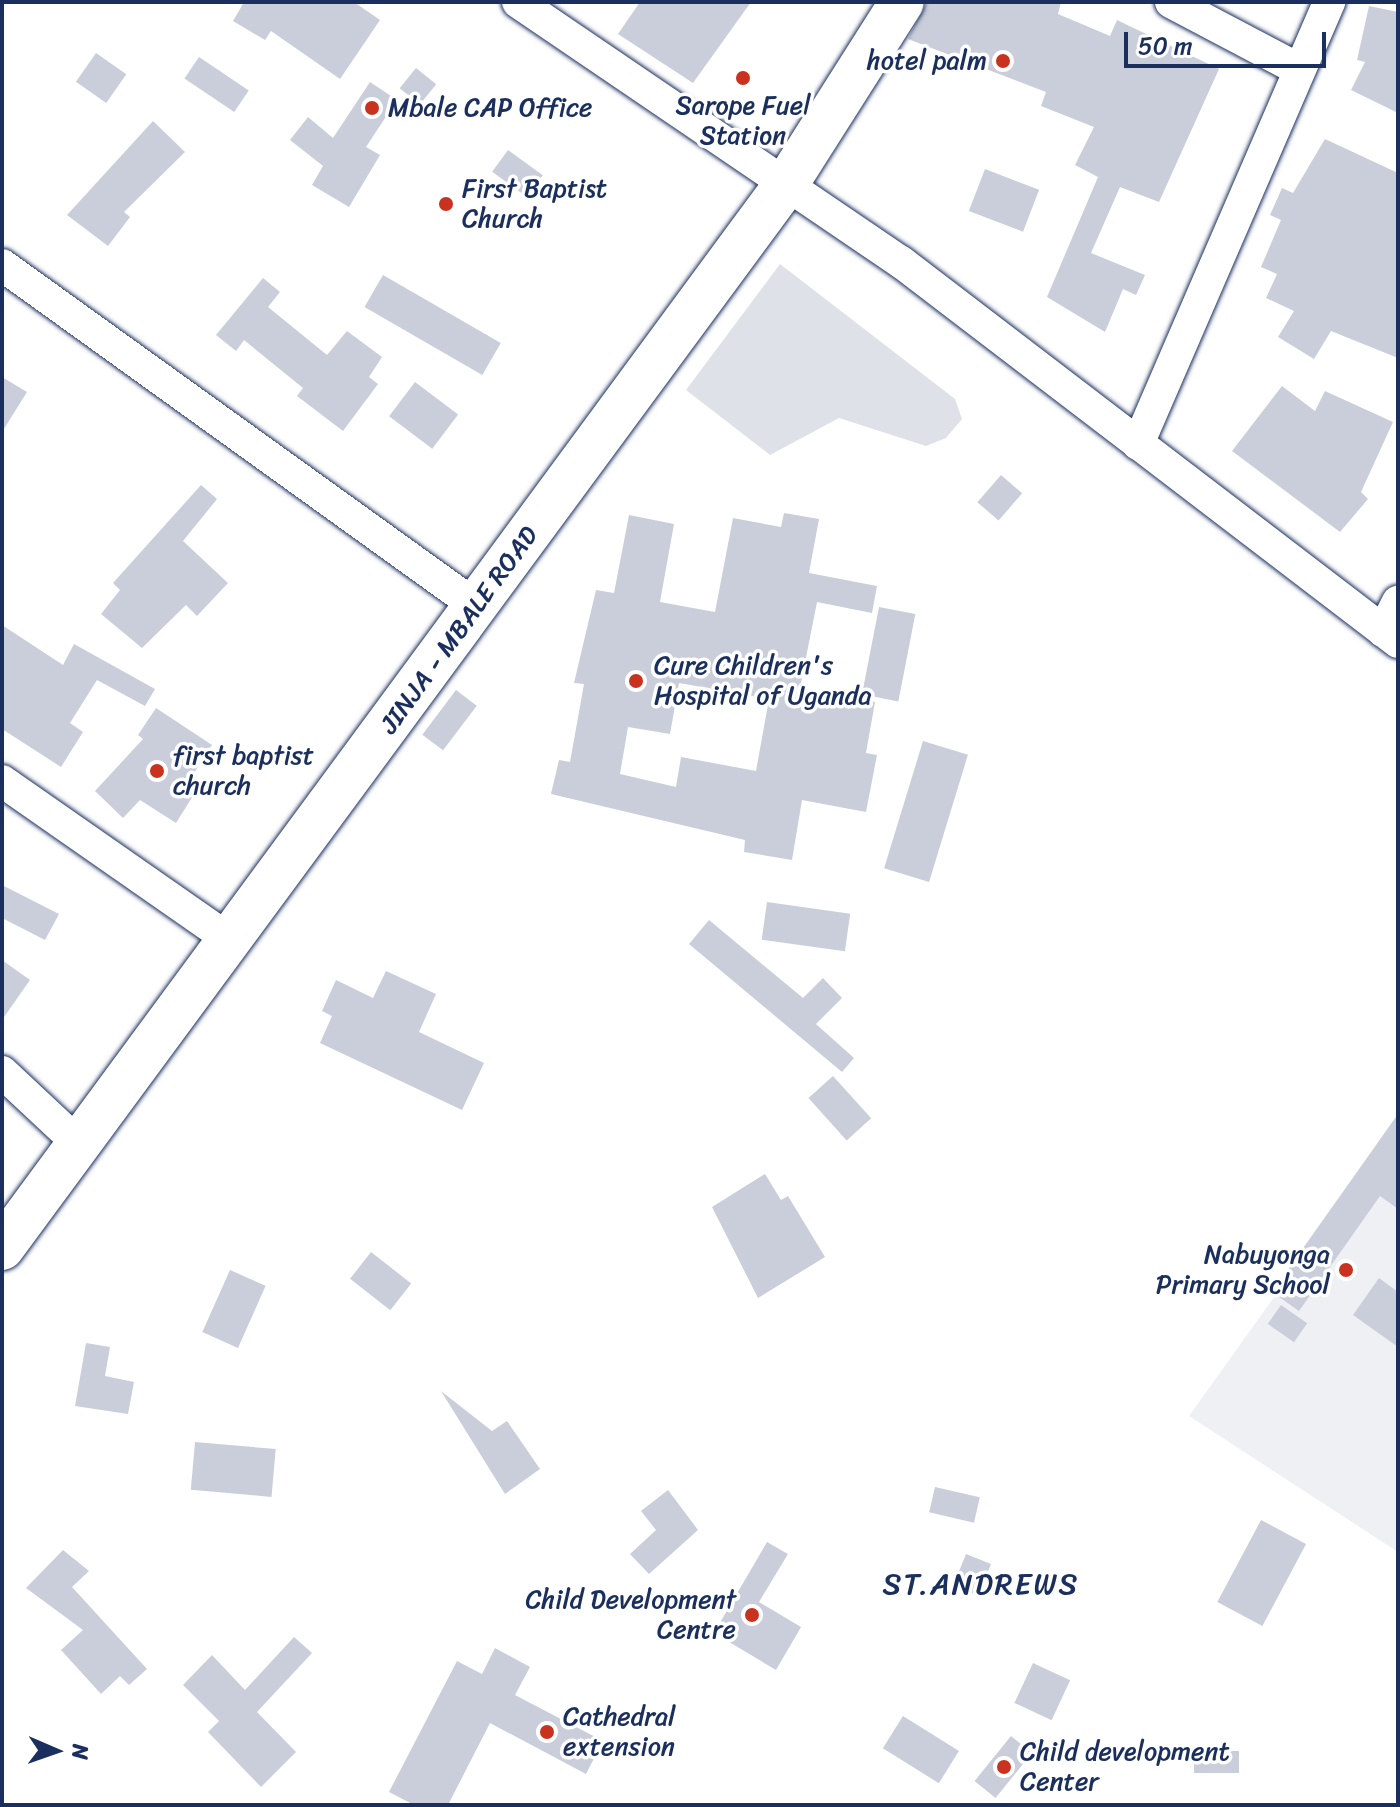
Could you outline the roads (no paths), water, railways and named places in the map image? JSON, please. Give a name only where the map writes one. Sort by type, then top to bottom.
[{"type":"main road","name":"JINJA - MBALE ROAD","points":[[2,1248],[787,183],[902,2]]},
{"type":"street","points":[[518,2],[787,183],[1391,637],[1398,602]]},
{"type":"street","points":[[1171,2],[1296,68]]},
{"type":"street","points":[[1138,444],[1296,68],[1329,2]]},
{"type":"street","points":[[2,265],[476,606]]},
{"type":"street","points":[[2,781],[230,940]]},
{"type":"street","points":[[2,1072],[79,1144]]},
{"type":"place","name":"hotel palm","points":[[1003,61]]},
{"type":"place","name":"Sarope Fuel Station","points":[[743,78]]},
{"type":"place","name":"Mbale CAP Office","points":[[372,108]]},
{"type":"place","name":"First Baptist Church","points":[[446,204]]},
{"type":"place","name":"Cure Children's Hospital of Uganda","points":[[636,681]]},
{"type":"place","name":"first baptist church","points":[[157,771]]},
{"type":"place","name":"Nabuyonga Primary School","points":[[1346,1270]]},
{"type":"place","name":"Child Development Centre","points":[[752,1615]]},
{"type":"place","name":"Cathedral extension","points":[[547,1732]]},
{"type":"place","name":"Child development Center","points":[[1004,1767]]},
{"type":"district","name":"ST.ANDREWS","points":[[981,1584]]}]
